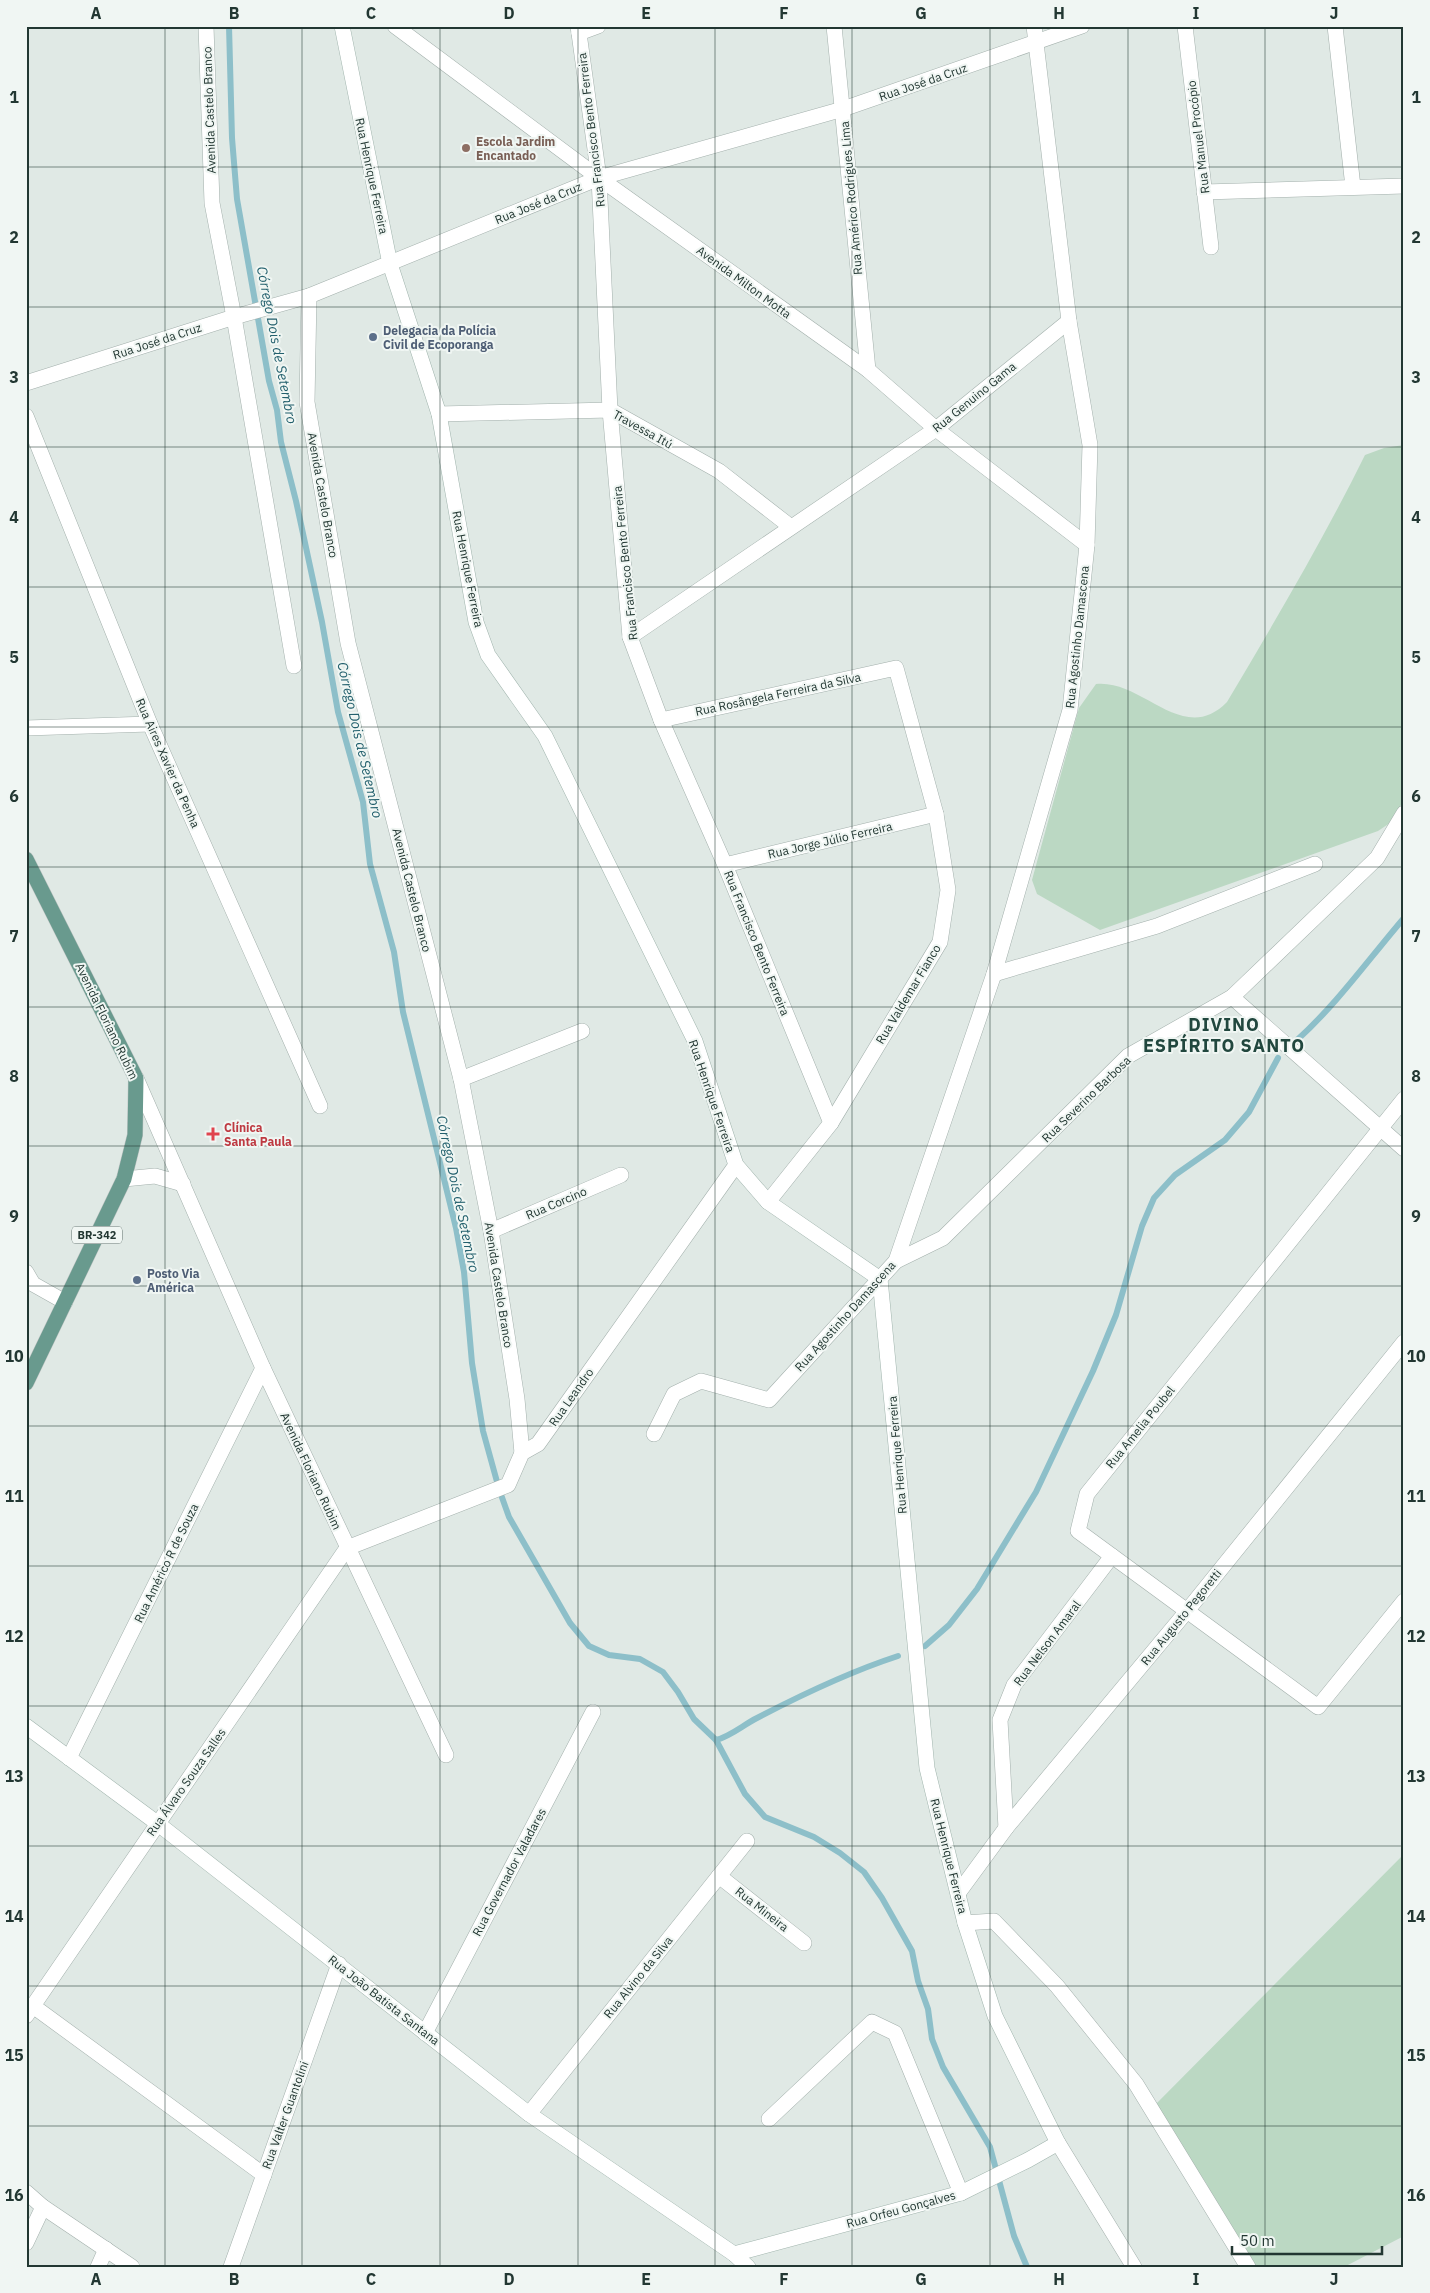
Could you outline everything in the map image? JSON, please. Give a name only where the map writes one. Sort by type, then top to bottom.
[{"type":"main road","name":"Avenida Floriano Rubim","points":[[26,859],[136,1078]]},
{"type":"main road","name":"BR-342","points":[[26,1383],[124,1178],[135,1136],[136,1078]]},
{"type":"street","name":"Avenida Castelo Branco","points":[[206,26],[212,203],[234,317],[294,666]]},
{"type":"street","name":"Rua Henrique Ferreira","points":[[342,26],[390,264],[439,414],[476,622],[488,655],[546,736],[695,1041],[736,1165],[768,1202],[880,1279],[927,1768],[965,1923],[995,2016],[1058,2143],[1134,2267]]},
{"type":"street","name":"Avenida Milton Motta","points":[[395,26],[599,178],[868,370],[936,429],[1087,545]]},
{"type":"street","points":[[579,30],[598,26]]},
{"type":"street","name":"Rua Américo Rodrigues Lima","points":[[834,26],[868,370]]},
{"type":"street","points":[[1034,26],[1069,321]]},
{"type":"street","name":"Rua José da Cruz","points":[[26,383],[234,317],[309,296],[599,178],[843,109],[1082,26]]},
{"type":"street","name":"Rua Manuel Procópio","points":[[1185,26],[1211,247]]},
{"type":"street","points":[[1334,26],[1353,188]]},
{"type":"street","name":"Rua Francisco Bento Ferreira","points":[[579,30],[599,178],[610,410],[630,637],[661,720],[725,865],[831,1123]]},
{"type":"street","points":[[1204,192],[1404,186]]},
{"type":"street","name":"Avenida Castelo Branco","points":[[309,296],[307,402],[348,643],[461,1078],[491,1231],[517,1399],[522,1453]]},
{"type":"street","name":"Rua Genuino Gama","points":[[630,637],[936,429],[1069,321]]},
{"type":"street","name":"Rua Agostinho Damascena","points":[[654,1434],[674,1394],[701,1381],[769,1400],[896,1261],[994,974],[1070,710],[1087,545],[1090,445],[1069,321]]},
{"type":"street","name":"Travessa Itú","points":[[439,414],[610,410],[719,471],[791,527]]},
{"type":"street","name":"Rua Aires Xavier da Penha","points":[[26,416],[150,724],[320,1106]]},
{"type":"street","name":"Rua Rosângela Ferreira da Silva","points":[[661,720],[896,668]]},
{"type":"street","name":"Rua Valdemar Fianco","points":[[768,1202],[831,1123],[940,942],[948,890],[936,814],[896,668]]},
{"type":"street","points":[[26,728],[150,724]]},
{"type":"street","name":"Rua Severino Barbosa","points":[[896,1261],[943,1238],[1128,1056],[1232,997],[1377,858],[1404,813]]},
{"type":"street","name":"Rua Jorge Júlio Ferreira","points":[[725,865],[936,814]]},
{"type":"street","points":[[994,974],[1158,926],[1314,864]]},
{"type":"street","points":[[1232,997],[1404,1150]]},
{"type":"street","points":[[461,1078],[582,1031]]},
{"type":"street","name":"Avenida Floriano Rubim","points":[[136,1078],[263,1368],[446,1755]]},
{"type":"street","name":"Rua Amelia Poubel","points":[[1403,1604],[1318,1707],[1078,1531],[1087,1494],[1404,1099]]},
{"type":"street","name":"Rua Leandro","points":[[522,1453],[538,1444],[736,1165]]},
{"type":"street","name":"Rua Corcino","points":[[491,1231],[621,1175]]},
{"type":"street","points":[[124,1178],[155,1176],[183,1184]]},
{"type":"street","points":[[26,1272],[33,1284],[65,1302]]},
{"type":"street","name":"Rua Augusto Pegoretti","points":[[958,1892],[1006,1828],[1187,1611],[1404,1342]]},
{"type":"street","name":"Rua Américo R de Souza","points":[[69,1758],[263,1368]]},
{"type":"street","points":[[347,1548],[508,1485],[522,1453]]},
{"type":"street","name":"Rua Álvaro Souza Salles","points":[[30,2011],[347,1548]]},
{"type":"street","name":"Rua Nelson Amaral","points":[[1006,1828],[1000,1720],[1014,1685],[1112,1556]]},
{"type":"street","name":"Rua Governador Valadares","points":[[425,2033],[593,1712]]},
{"type":"street","name":"Rua João Batista Santana","points":[[26,1726],[157,1823],[529,2114],[734,2254],[748,2267]]},
{"type":"street","name":"Rua Alvino da Silva","points":[[529,2114],[747,1841]]},
{"type":"street","name":"Rua Mineira","points":[[719,1876],[804,1943]]},
{"type":"street","points":[[965,1923],[994,1921],[1057,1986],[1136,2084],[1248,2267]]},
{"type":"street","name":"Rua Valter Guantolini","points":[[231,2267],[338,1964]]},
{"type":"street","points":[[30,2011],[264,2175]]},
{"type":"street","points":[[769,2119],[872,2022],[895,2033],[961,2193]]},
{"type":"street","name":"Rua Orfeu Gonçalves","points":[[734,2254],[961,2193],[1058,2143]]},
{"type":"street","points":[[26,2192],[43,2207],[132,2267]]},
{"type":"street","points":[[26,2243],[43,2207]]},
{"type":"street","points":[[98,2267],[106,2249]]},
{"type":"green space","points":[[1404,445],[1404,800],[1390,823],[1378,831],[1100,930],[1037,894],[1032,880],[1079,708],[1096,684],[1113,685],[1130,691],[1179,715],[1195,717],[1211,714],[1227,702],[1316,549],[1365,455],[1384,448]]},
{"type":"green space","points":[[1404,1854],[1404,2236],[1344,2267],[1251,2267],[1206,2183],[1154,2106]]},
{"type":"waterway","name":"Córrego Dois de Setembro","points":[[229,26],[232,138],[237,199],[269,381],[277,410],[281,442],[296,501],[322,622],[338,712],[363,802],[370,864],[394,952],[403,1012],[456,1228],[464,1272],[472,1363],[483,1431],[499,1489],[509,1517],[570,1623],[589,1646],[609,1655],[640,1659],[663,1672],[678,1692],[694,1719],[716,1740],[745,1794],[765,1817],[814,1837],[840,1853],[864,1872],[882,1898],[912,1951],[918,1981],[928,2009],[932,2039],[943,2067],[990,2147],[1014,2236],[1027,2267]]},
{"type":"waterway","points":[[1296,1041],[1339,997],[1404,918]]},
{"type":"waterway","points":[[925,1646],[949,1625],[977,1589],[1036,1492],[1093,1371],[1116,1315],[1142,1226],[1154,1198],[1175,1175],[1225,1140],[1249,1112],[1278,1058]]},
{"type":"waterway","points":[[716,1740],[809,1692],[844,1676],[898,1656]]},
{"type":"place","name":"Escola Jardim Encantado","points":[[466,148]]},
{"type":"place","name":"Delegacia da Polícia Civil de Ecoporanga","points":[[373,337]]},
{"type":"place","name":"Clínica Santa Paula","points":[[213,1134]]},
{"type":"place","name":"Posto Via América","points":[[137,1280]]},
{"type":"district","name":"DIVINO ESPÍRITO SANTO","points":[[1224,1034]]}]
